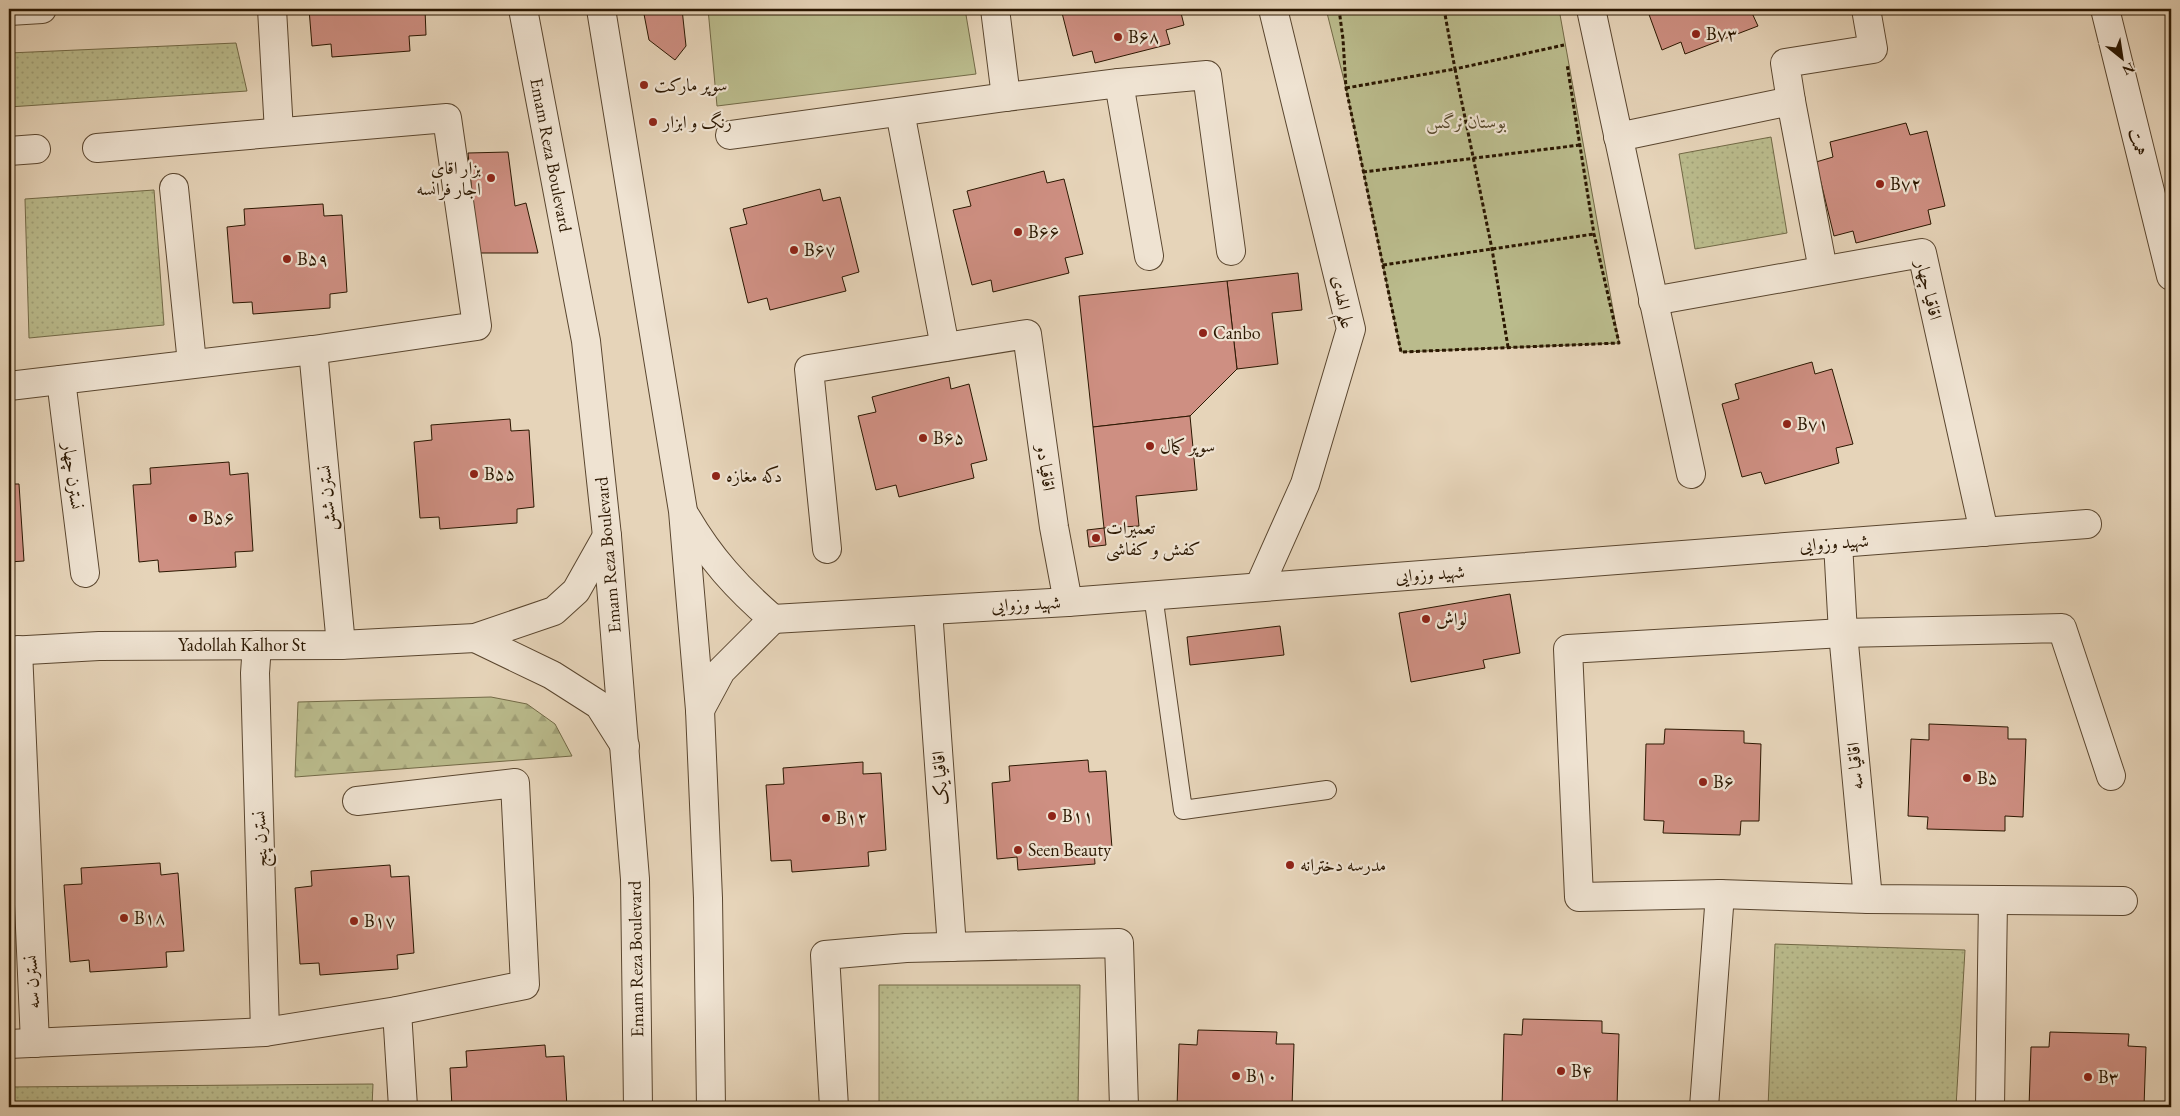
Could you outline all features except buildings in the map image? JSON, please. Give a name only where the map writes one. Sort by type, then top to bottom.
[{"type":"street","points":[[9,11],[42,9]]},
{"type":"street","points":[[272,9],[279,132]]},
{"type":"street","name":"Emam Reza Boulevard","points":[[523,9],[586,341],[607,536],[635,879],[638,1107]]},
{"type":"street","points":[[601,9],[683,511],[700,710],[708,898],[711,1107]]},
{"type":"street","points":[[996,9],[1006,97]]},
{"type":"street","name":"علم الهدی","points":[[1259,587],[1305,484],[1351,329],[1273,9]]},
{"type":"street","points":[[1591,9],[1691,474]]},
{"type":"street","points":[[1823,270],[1785,63],[1872,49],[1866,9]]},
{"type":"street","name":"همت","points":[[2105,9],[2171,276]]},
{"type":"street","points":[[730,135],[1006,97],[1119,83],[1208,75],[1231,251]]},
{"type":"street","points":[[1119,83],[1150,256]]},
{"type":"street","points":[[1618,137],[1791,101]]},
{"type":"street","points":[[827,549],[810,369],[945,347],[900,112]]},
{"type":"street","points":[[9,386],[313,350],[477,326],[446,118],[97,148]]},
{"type":"street","points":[[9,151],[36,149]]},
{"type":"street","points":[[174,188],[192,363]]},
{"type":"street","name":"اقاقیا چهار","points":[[1654,301],[1922,253],[1984,532]]},
{"type":"street","name":"اقاقیا دو","points":[[945,347],[1026,334],[1054,527],[1068,602]]},
{"type":"street","name":"نسترن شش","points":[[313,350],[341,645]]},
{"type":"street","name":"نسترن چهار","points":[[61,380],[85,573]]},
{"type":"street","points":[[683,511],[702,546],[744,595],[773,619],[721,670],[700,710]]},
{"type":"street","name":"شهید وزوایی","points":[[773,619],[1068,602],[2087,524]]},
{"type":"street","name":"Yadollah Kalhor St","points":[[13,651],[99,646],[341,645],[475,638],[554,611],[576,591],[607,536]]},
{"type":"street","name":"اقاقیا سه","points":[[1838,543],[1843,633],[1868,899]]},
{"type":"street","name":"اقاقیا یک","points":[[928,610],[952,947]]},
{"type":"street","points":[[2111,776],[2062,628],[1843,633],[1568,649],[1580,897],[1720,894],[1868,899],[2123,901]]},
{"type":"street","name":"Yadollah Kalhor St","points":[[475,638],[552,675],[599,705],[625,746]]},
{"type":"street","name":"نسترن پنج","points":[[257,645],[255,673],[265,1032]]},
{"type":"street","name":"نسترن سه","points":[[13,651],[22,1044]]},
{"type":"street","points":[[22,1044],[265,1032],[397,1012],[525,985],[515,783],[357,801]]},
{"type":"street","points":[[1704,1107],[1720,894]]},
{"type":"street","points":[[1990,1107],[1993,900]]},
{"type":"street","points":[[834,1107],[824,955],[906,948],[1119,943],[1124,1107]]},
{"type":"street","points":[[397,1012],[403,1107]]},
{"type":"lane","points":[[1153,595],[1183,810],[1328,790]]},
{"type":"path","points":[[1339,9],[1346,88],[1401,352],[1619,343],[1594,234],[1564,45],[1455,69],[1346,88]]},
{"type":"path","points":[[1444,9],[1492,249],[1508,348]]},
{"type":"path","points":[[1363,172],[1580,145]]},
{"type":"path","points":[[1383,265],[1594,234]]},
{"type":"green space","points":[[708,9],[965,9],[976,74],[717,106]]},
{"type":"green space","name":"بوستان نرگس","points":[[1326,9],[1559,9],[1619,343],[1401,352],[1346,88]]},
{"type":"green space","points":[[236,43],[247,91],[9,107],[9,53]]},
{"type":"green space","points":[[1771,137],[1787,233],[1695,249],[1679,154]]},
{"type":"green space","points":[[154,190],[164,325],[29,338],[25,199]]},
{"type":"green space","points":[[491,697],[527,704],[555,724],[572,756],[295,777],[298,702]]},
{"type":"green space","points":[[1775,944],[1965,950],[1956,1107],[1768,1107]]},
{"type":"green space","points":[[879,985],[1080,985],[1078,1107],[879,1107]]},
{"type":"green space","points":[[373,1084],[372,1107],[9,1107],[9,1087]]},
{"type":"place","name":"B۷۳","points":[[1696,34]]},
{"type":"place","name":"B۶۸","points":[[1118,37]]},
{"type":"place","name":"سوپر مارکت","points":[[644,85]]},
{"type":"place","name":"رنگ و ابزار","points":[[653,122]]},
{"type":"place","name":"بزار اقای اجار فرانسه","points":[[491,178]]},
{"type":"place","name":"B۷۲","points":[[1880,184]]},
{"type":"place","name":"B۶۶","points":[[1018,232]]},
{"type":"place","name":"B۶۷","points":[[794,250]]},
{"type":"place","name":"B۵۹","points":[[287,259]]},
{"type":"place","name":"Canbo","points":[[1203,333]]},
{"type":"place","name":"B۷۱","points":[[1787,424]]},
{"type":"place","name":"B۶۵","points":[[923,438]]},
{"type":"place","name":"سوپر کمال","points":[[1150,446]]},
{"type":"place","name":"B۵۵","points":[[474,474]]},
{"type":"place","name":"دکه مغازه","points":[[716,476]]},
{"type":"place","name":"B۵۶","points":[[193,518]]},
{"type":"place","name":"تعمیرات کفش و کفاشی","points":[[1096,538]]},
{"type":"place","name":"لواش","points":[[1426,619]]},
{"type":"place","name":"B۵","points":[[1967,778]]},
{"type":"place","name":"B۶","points":[[1703,782]]},
{"type":"place","name":"B۱۱","points":[[1052,816]]},
{"type":"place","name":"B۱۲","points":[[826,818]]},
{"type":"place","name":"Seen Beauty","points":[[1018,850]]},
{"type":"place","name":"مدرسه دخترانه","points":[[1290,865]]},
{"type":"place","name":"B۱۸","points":[[124,918]]},
{"type":"place","name":"B۱۷","points":[[354,921]]},
{"type":"place","name":"B۴","points":[[1561,1071]]},
{"type":"place","name":"B۱۰","points":[[1236,1076]]},
{"type":"place","name":"B۳","points":[[2088,1077]]}]
